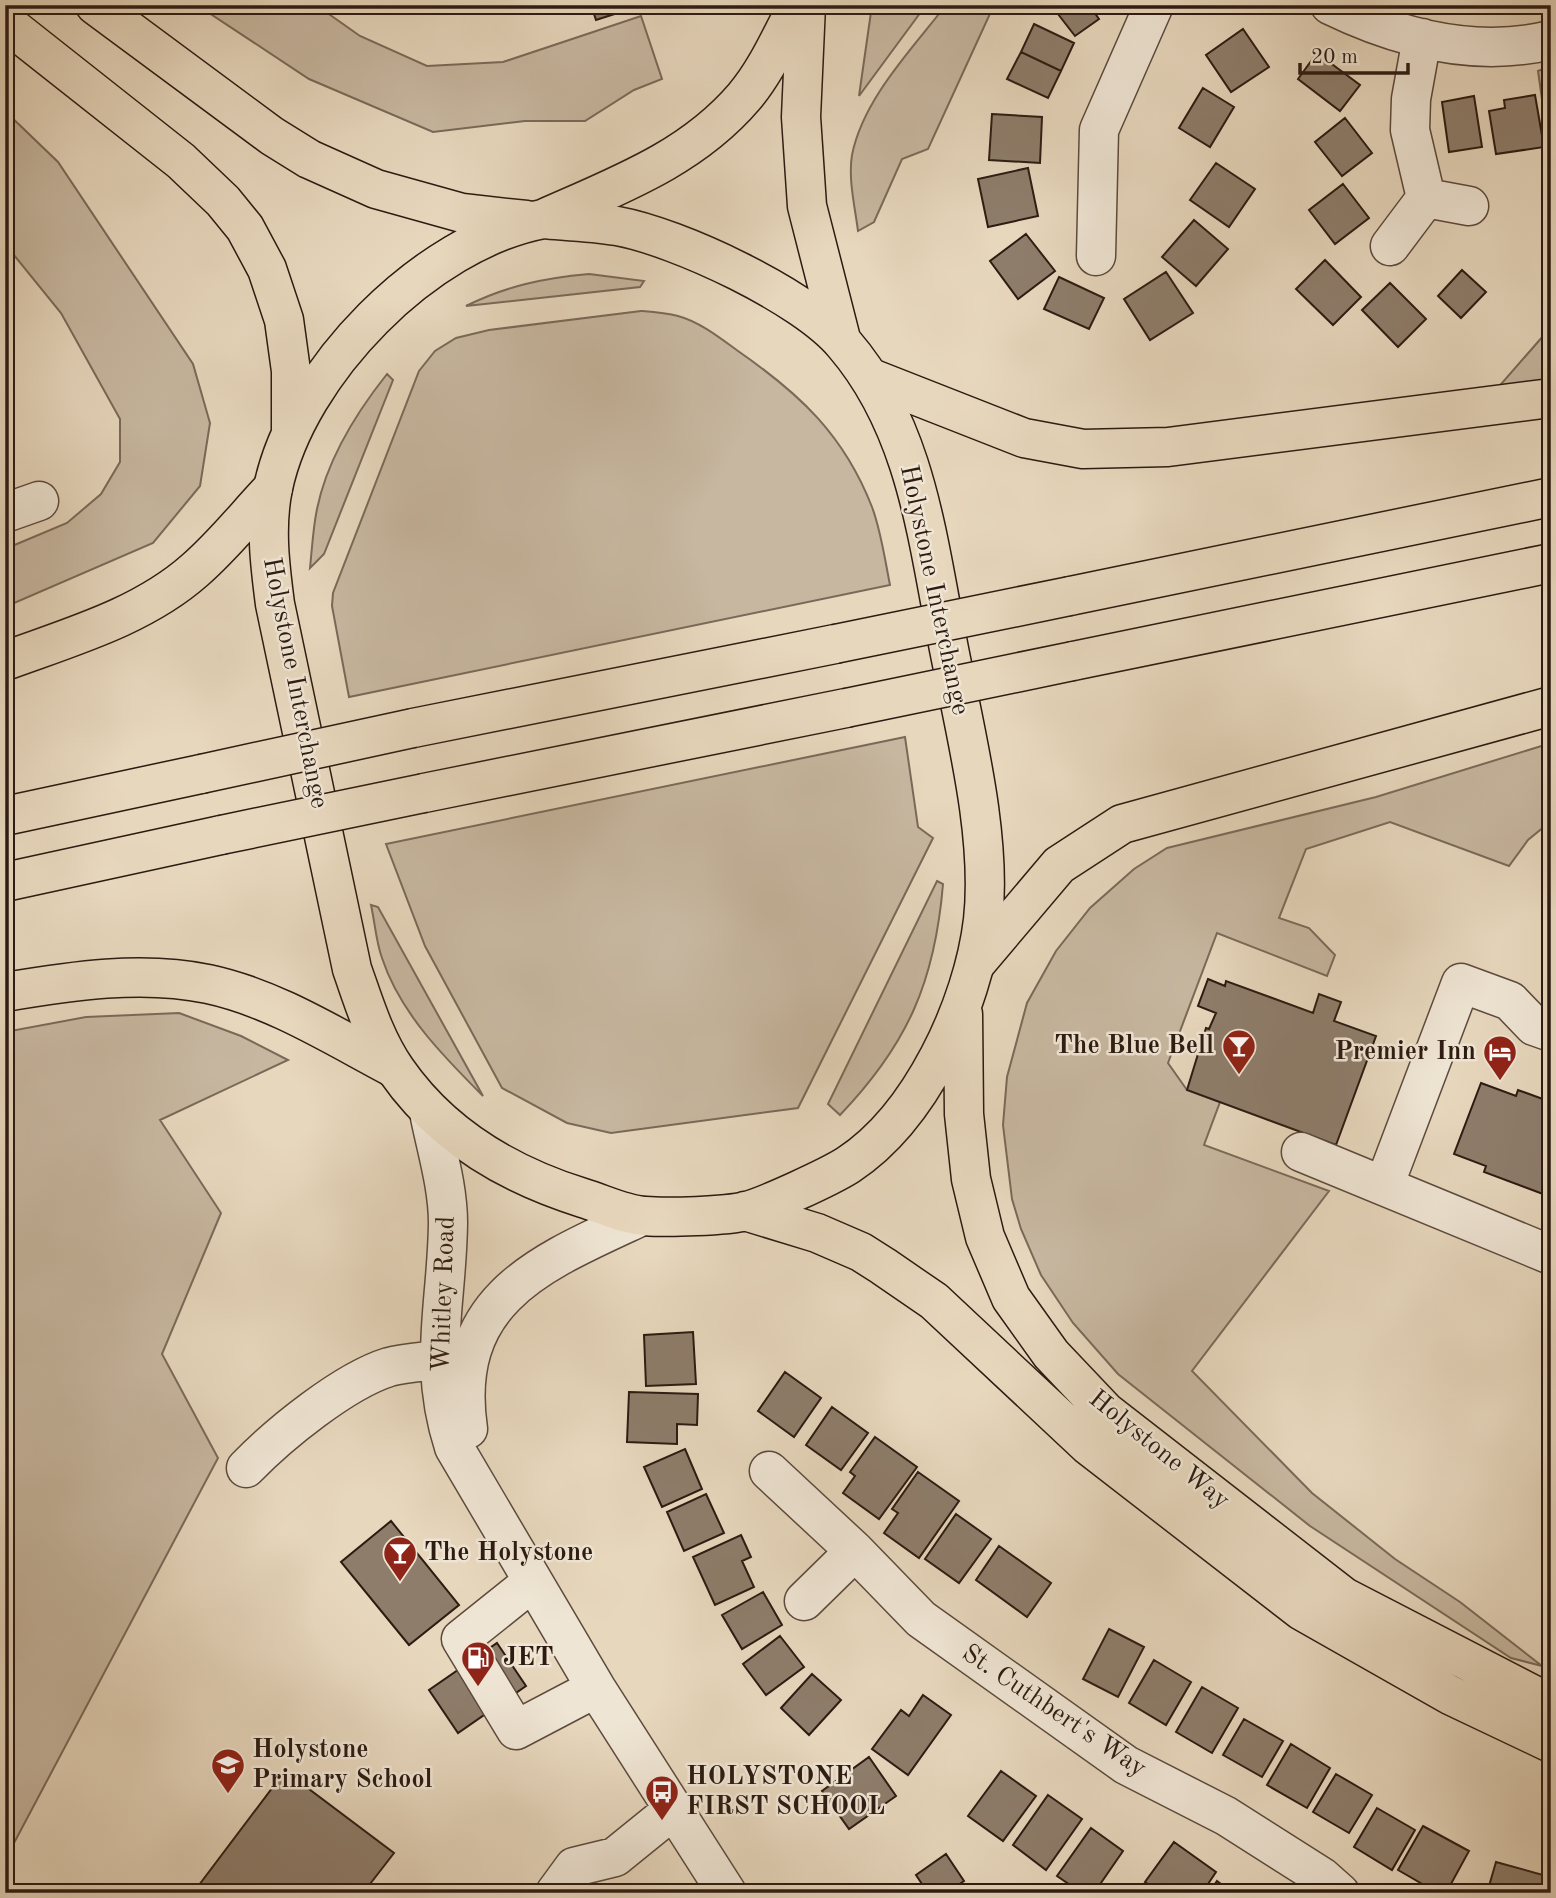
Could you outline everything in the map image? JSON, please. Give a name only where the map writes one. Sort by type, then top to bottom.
[{"type":"main road","points":[[94,5],[272,136],[309,159],[376,189],[461,213],[537,220],[662,166],[710,129],[743,97],[762,71],[798,5]]},
{"type":"main road","points":[[806,5],[801,117],[807,206],[841,339]]},
{"type":"main road","points":[[5,22],[181,161],[223,201],[245,228],[267,269],[284,320],[291,371],[291,429]]},
{"type":"main road","name":"Holystone Interchange","points":[[537,220],[620,227],[716,260],[778,293],[841,339],[871,378],[903,444],[921,501],[974,788],[984,872],[984,917],[976,961],[962,1009],[931,1070],[872,1146],[845,1168],[745,1211],[642,1216],[520,1175],[429,1112],[394,1068],[372,1026],[352,969],[300,725],[269,559],[273,488],[291,429],[347,346],[394,297],[471,245],[537,220]]},
{"type":"main road","points":[[871,378],[1024,438],[1083,449],[1168,447],[1551,398]]},
{"type":"main road","points":[[5,661],[117,618],[167,591],[195,570],[273,488]]},
{"type":"main road","points":[[5,816],[413,728],[1551,497]]},
{"type":"main road","points":[[5,882],[424,793],[1551,563]]},
{"type":"main road","points":[[976,961],[1059,865],[1122,824],[1551,706]]},
{"type":"main road","points":[[5,992],[100,979],[160,979],[208,984],[257,1000],[394,1068]]},
{"type":"main road","name":"Holystone Way","points":[[962,1009],[964,1114],[971,1179],[985,1237],[1012,1298],[1051,1354],[1106,1412],[1344,1597],[1546,1698]]},
{"type":"main road","name":"Holystone Way","points":[[745,1211],[817,1233],[861,1252],[883,1266],[934,1301],[1090,1446],[1302,1611],[1450,1695],[1551,1743]]},
{"type":"street","points":[[1096,256],[1099,130],[1154,5]]},
{"type":"street","points":[[1330,5],[1393,31],[1422,38],[1493,48],[1525,46],[1551,40]]},
{"type":"street","points":[[1422,38],[1411,99],[1410,130],[1426,198]]},
{"type":"street","points":[[1426,198],[1469,206]]},
{"type":"street","points":[[1390,246],[1426,198]]},
{"type":"street","points":[[1384,1186],[1461,983],[1510,1001],[1534,1026],[1551,1032]]},
{"type":"street","name":"Whitley Road","points":[[429,1112],[448,1222],[438,1360],[446,1421],[454,1447],[531,1583],[727,1893]]},
{"type":"street","points":[[1301,1152],[1551,1255]]},
{"type":"street","name":"Whitley Road","points":[[490,1509],[471,1445],[466,1415],[465,1383],[481,1326],[515,1283],[578,1245],[642,1216]]},
{"type":"street","points":[[246,1468],[270,1443],[355,1382],[391,1367],[438,1360]]},
{"type":"street","name":"St. Cuthbert's Way","points":[[769,1471],[855,1551],[921,1619],[1115,1757],[1226,1816],[1322,1877],[1340,1893]]},
{"type":"street","points":[[804,1601],[855,1551]]},
{"type":"street","points":[[531,1583],[461,1639],[516,1730],[596,1688]]},
{"type":"street","points":[[555,1893],[574,1867],[615,1857],[673,1810]]},
{"type":"shaded area","points":[[197,5],[316,5],[360,36],[427,66],[503,62],[641,16],[662,79],[634,90],[585,121],[525,121],[433,132],[309,79]]},
{"type":"shaded area","points":[[872,5],[926,5],[859,96]]},
{"type":"shaded area","points":[[946,5],[994,5],[928,149],[902,159],[874,222],[858,231],[851,174],[852,155],[858,134],[890,76]]},
{"type":"shaded area","points":[[1551,66],[1551,163],[1538,71]]},
{"type":"shaded area","points":[[5,111],[58,162],[193,364],[210,423],[200,486],[153,543],[5,607],[5,549],[67,523],[101,494],[120,462],[120,419],[61,313],[5,244]]},
{"type":"shaded area","points":[[589,274],[644,281],[640,287],[466,306],[526,284]]},
{"type":"shaded area","points":[[641,311],[678,316],[710,331],[781,383],[818,418],[834,437],[861,481],[872,507],[890,585],[349,697],[332,606],[333,593],[419,371],[435,351],[456,338],[489,330]]},
{"type":"shaded area","points":[[1551,327],[1551,382],[1495,391]]},
{"type":"shaded area","points":[[387,374],[393,380],[324,554],[310,568],[316,516],[335,455],[364,405]]},
{"type":"shaded area","points":[[905,737],[918,827],[933,838],[798,1108],[611,1133],[567,1123],[502,1088],[425,946],[386,844]]},
{"type":"shaded area","points":[[1551,743],[1551,821],[1528,840],[1509,866],[1390,822],[1306,849],[1279,918],[1309,928],[1335,955],[1327,976],[1217,933],[1168,1063],[1187,1090],[1220,1102],[1204,1145],[1329,1191],[1192,1371],[1312,1493],[1395,1559],[1460,1602],[1542,1666],[1511,1658],[1310,1526],[1118,1374],[1073,1323],[1041,1275],[1021,1229],[1012,1199],[1003,1125],[1007,1077],[1027,1003],[1056,951],[1090,908],[1134,869],[1167,848],[1376,797]]},
{"type":"shaded area","points":[[937,881],[943,884],[939,919],[925,981],[914,1009],[884,1063],[840,1115],[828,1104]]},
{"type":"shaded area","points":[[371,905],[378,907],[483,1096],[439,1050],[400,997],[380,952]]},
{"type":"shaded area","points":[[179,1013],[241,1036],[288,1060],[160,1120],[221,1213],[162,1354],[218,1458],[5,1860],[5,1032],[86,1017]]},
{"type":"building","points":[[437,5],[499,5],[499,10],[437,9]]},
{"type":"building","points":[[591,5],[626,5],[627,10],[596,20]]},
{"type":"building","points":[[1051,5],[1089,5],[1099,19],[1075,36]]},
{"type":"building","points":[[1034,24],[1074,43],[1061,71],[1021,52]]},
{"type":"building","points":[[1243,29],[1269,67],[1231,92],[1206,55]]},
{"type":"building","points":[[1021,52],[1061,71],[1048,98],[1007,79]]},
{"type":"building","points":[[1317,53],[1360,85],[1340,111],[1298,79]]},
{"type":"building","points":[[1203,88],[1234,107],[1210,147],[1179,128]]},
{"type":"building","points":[[1535,95],[1544,147],[1496,154],[1489,111],[1505,108],[1504,100]]},
{"type":"building","points":[[1474,96],[1482,147],[1449,152],[1442,102]]},
{"type":"building","points":[[992,114],[1042,117],[1040,163],[989,160]]},
{"type":"building","points":[[1345,118],[1372,153],[1342,176],[1315,142]]},
{"type":"building","points":[[1216,163],[1255,189],[1229,227],[1190,200]]},
{"type":"building","points":[[1028,168],[1038,216],[988,227],[978,179]]},
{"type":"building","points":[[1343,184],[1369,218],[1335,244],[1309,210]]},
{"type":"building","points":[[1194,220],[1228,249],[1196,286],[1162,257]]},
{"type":"building","points":[[1026,234],[1055,271],[1018,299],[990,261]]},
{"type":"building","points":[[1325,260],[1361,297],[1333,325],[1296,289]]},
{"type":"building","points":[[1462,270],[1486,292],[1461,318],[1438,296]]},
{"type":"building","points":[[1166,272],[1193,313],[1150,340],[1124,299]]},
{"type":"building","points":[[1059,277],[1104,298],[1089,329],[1044,309]]},
{"type":"building","points":[[1390,283],[1426,319],[1398,347],[1362,310]]},
{"type":"building","points":[[1208,979],[1225,986],[1226,981],[1313,1013],[1319,994],[1341,1002],[1334,1021],[1376,1036],[1336,1145],[1187,1090],[1206,1028],[1209,1029],[1216,1013],[1198,1006]]},
{"type":"building","points":[[1481,1083],[1516,1096],[1518,1090],[1551,1102],[1551,1197],[1484,1172],[1486,1166],[1454,1154]]},
{"type":"building","points":[[693,1332],[696,1384],[646,1386],[644,1335]]},
{"type":"building","points":[[785,1372],[821,1398],[794,1437],[758,1411]]},
{"type":"building","points":[[629,1392],[698,1394],[697,1425],[677,1424],[677,1444],[627,1442]]},
{"type":"building","points":[[832,1407],[868,1433],[841,1470],[806,1445]]},
{"type":"building","points":[[875,1437],[917,1467],[879,1519],[843,1493],[855,1476],[850,1472]]},
{"type":"building","points":[[685,1449],[702,1489],[662,1507],[644,1467]]},
{"type":"building","points":[[918,1472],[959,1501],[919,1558],[884,1533],[898,1513],[892,1509]]},
{"type":"building","points":[[706,1494],[724,1533],[684,1551],[667,1512]]},
{"type":"building","points":[[956,1514],[991,1539],[959,1583],[925,1559]]},
{"type":"building","name":"The Holystone","points":[[391,1521],[459,1605],[409,1645],[341,1562]]},
{"type":"building","points":[[741,1535],[751,1557],[742,1561],[754,1587],[715,1605],[693,1557]]},
{"type":"building","points":[[999,1546],[1051,1583],[1027,1617],[976,1580]]},
{"type":"building","points":[[763,1592],[782,1625],[742,1649],[722,1615]]},
{"type":"building","points":[[1109,1629],[1144,1647],[1118,1697],[1083,1679]]},
{"type":"building","points":[[780,1636],[804,1667],[766,1695],[743,1664]]},
{"type":"building","name":"JET","points":[[497,1643],[526,1686],[458,1733],[429,1690]]},
{"type":"building","points":[[1154,1660],[1191,1682],[1166,1725],[1129,1703]]},
{"type":"building","points":[[812,1674],[841,1700],[809,1735],[781,1708]]},
{"type":"building","points":[[1202,1687],[1238,1708],[1212,1753],[1176,1732]]},
{"type":"building","points":[[923,1695],[951,1715],[908,1775],[872,1749],[901,1710],[909,1716]]},
{"type":"building","points":[[1244,1719],[1283,1741],[1262,1777],[1223,1755]]},
{"type":"building","points":[[1291,1744],[1330,1768],[1307,1808],[1267,1785]]},
{"type":"building","points":[[869,1757],[896,1796],[849,1829],[822,1791]]},
{"type":"building","points":[[285,1771],[394,1853],[363,1893],[193,1893]]},
{"type":"building","points":[[1001,1771],[1036,1796],[1003,1841],[968,1816]]},
{"type":"building","points":[[1336,1774],[1372,1795],[1349,1833],[1313,1812]]},
{"type":"building","points":[[1048,1795],[1082,1819],[1046,1870],[1013,1845]]},
{"type":"building","points":[[1377,1808],[1415,1830],[1392,1870],[1354,1847]]},
{"type":"building","points":[[1423,1826],[1469,1851],[1446,1893],[1438,1893],[1398,1870]]},
{"type":"building","points":[[1091,1828],[1123,1851],[1094,1893],[1082,1893],[1057,1876]]},
{"type":"building","points":[[1174,1842],[1216,1872],[1202,1893],[1161,1893],[1145,1882]]},
{"type":"building","points":[[946,1854],[964,1881],[946,1893],[928,1893],[916,1875]]},
{"type":"building","points":[[1496,1862],[1550,1877],[1546,1893],[1487,1893]]},
{"type":"building","points":[[1217,1881],[1233,1893],[1209,1893]]},
{"type":"place","name":"The Blue Bell","points":[[1239,1076]]},
{"type":"place","name":"Premier Inn","points":[[1500,1082]]},
{"type":"place","name":"The Holystone","points":[[400,1583]]},
{"type":"place","name":"JET","points":[[478,1688]]},
{"type":"place","name":"Holystone Primary School","points":[[228,1795]]},
{"type":"place","name":"HOLYSTONE FIRST SCHOOL","points":[[662,1822]]}]
